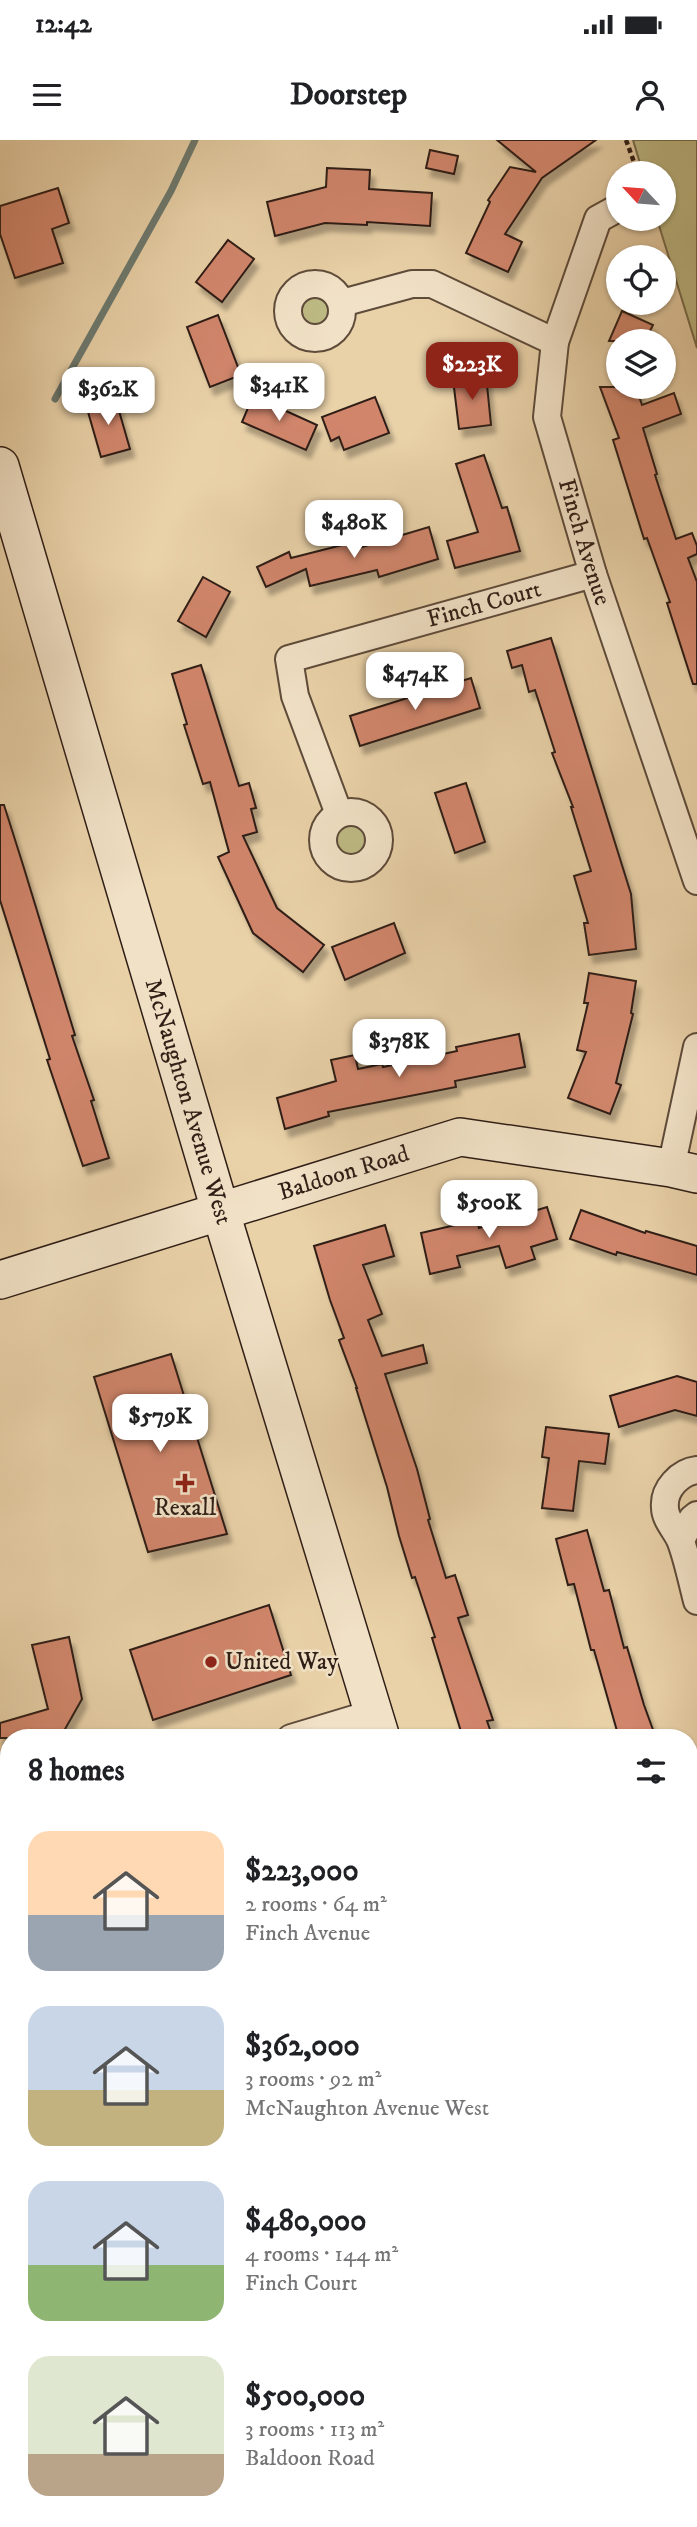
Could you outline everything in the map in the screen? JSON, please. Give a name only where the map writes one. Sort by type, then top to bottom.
[{"type":"main road","name":"McNaughton Avenue West","points":[[0,466],[221,1213],[377,1725]]},
{"type":"main road","name":"Baldoon Road","points":[[0,1280],[460,1137],[684,1171]]},
{"type":"street","name":"Finch Avenue","points":[[606,215],[598,219],[555,342],[547,417],[593,574],[697,881]]},
{"type":"street","points":[[342,303],[412,284],[432,284],[555,342]]},
{"type":"street","name":"Finch Court","points":[[339,814],[295,696],[289,659],[593,574]]},
{"type":"street","points":[[684,1171],[697,1047]]},
{"type":"street","points":[[697,1470],[682,1474],[667,1495],[664,1509],[681,1540],[697,1601]]},
{"type":"street","points":[[681,1540],[697,1515]]},
{"type":"street","points":[[350,1729],[377,1725]]},
{"type":"path","points":[[626,140],[634,161]]},
{"type":"shaded area","points":[[633,140],[697,140],[697,348],[676,280],[676,245],[665,245],[661,231],[676,231],[676,161],[639,161]]},
{"type":"shaded area","points":[[316,296],[327,301],[332,312],[327,323],[316,328],[305,323],[300,312],[305,301]]},
{"type":"shaded area","points":[[352,823],[363,828],[368,839],[363,850],[352,855],[341,850],[336,839],[341,828]]},
{"type":"building","points":[[497,140],[596,140],[542,178],[505,234],[522,242],[508,272],[466,253],[490,202],[488,200],[510,167],[536,172]]},
{"type":"building","points":[[430,150],[458,156],[454,174],[426,168]]},
{"type":"building","points":[[327,168],[370,170],[369,189],[432,193],[430,226],[367,222],[367,225],[325,223],[275,236],[267,202],[326,187]]},
{"type":"building","points":[[58,188],[69,223],[52,229],[63,263],[15,278],[0,234],[0,206]]},
{"type":"building","points":[[228,240],[254,259],[222,302],[196,282]]},
{"type":"building","points":[[218,315],[241,375],[210,387],[187,327]]},
{"type":"building","points":[[620,315],[631,315],[653,325],[651,329],[614,329]]},
{"type":"building","points":[[486,375],[491,425],[459,429],[453,379]]},
{"type":"building","points":[[600,387],[606,387],[606,399],[640,399],[642,405],[658,399],[676,399],[681,414],[643,428],[676,539],[692,533],[697,546],[697,554],[688,558],[697,582],[697,684],[693,684],[667,603],[670,602],[647,538],[644,539],[613,440],[619,438]]},
{"type":"building","points":[[253,396],[317,425],[306,450],[242,422]]},
{"type":"building","points":[[115,397],[130,449],[101,457],[86,405]]},
{"type":"building","points":[[375,397],[389,433],[344,450],[339,437],[331,441],[322,417]]},
{"type":"building","points":[[484,455],[502,508],[507,507],[520,551],[455,568],[447,541],[478,532],[456,464]]},
{"type":"building","points":[[429,527],[438,559],[379,577],[377,570],[310,586],[306,569],[266,587],[257,567],[289,552],[291,558],[350,543],[352,550]]},
{"type":"building","points":[[203,577],[230,592],[206,637],[178,621]]},
{"type":"building","points":[[551,638],[631,894],[636,949],[589,955],[584,923],[588,923],[574,876],[591,871],[573,807],[552,753],[555,752],[535,690],[529,692],[522,665],[512,668],[507,651]]},
{"type":"building","points":[[201,665],[239,786],[249,783],[256,808],[251,809],[257,832],[243,836],[277,908],[324,945],[303,972],[253,933],[218,857],[229,852],[210,782],[203,784],[184,725],[187,724],[172,674]]},
{"type":"building","points":[[471,678],[480,708],[360,746],[350,716]]},
{"type":"building","points":[[466,783],[485,842],[455,853],[435,793]]},
{"type":"building","points":[[0,805],[4,805],[23,865],[109,1158],[83,1166],[47,1060],[50,1059],[0,900]]},
{"type":"building","points":[[394,923],[405,953],[345,980],[332,947]]},
{"type":"building","points":[[589,973],[636,981],[633,1014],[616,1083],[621,1085],[610,1114],[568,1098],[586,1052],[577,1050],[588,1003],[584,1003]]},
{"type":"building","points":[[519,1034],[525,1067],[455,1081],[456,1087],[328,1112],[329,1116],[285,1129],[277,1098],[336,1081],[331,1060],[355,1055],[358,1069],[382,1064],[383,1067],[457,1051],[456,1047]]},
{"type":"building","points":[[547,1207],[557,1239],[531,1247],[535,1259],[506,1268],[499,1246],[457,1256],[460,1267],[430,1274],[421,1233],[477,1220],[479,1228]]},
{"type":"building","points":[[581,1210],[645,1233],[646,1231],[697,1246],[697,1275],[617,1252],[616,1255],[570,1239]]},
{"type":"building","points":[[385,1225],[394,1256],[363,1265],[382,1314],[368,1320],[382,1356],[423,1345],[427,1363],[385,1374],[417,1469],[430,1519],[428,1520],[446,1578],[455,1575],[468,1615],[458,1618],[493,1720],[487,1721],[490,1729],[460,1729],[432,1638],[435,1637],[415,1577],[412,1578],[357,1388],[339,1340],[344,1338],[314,1246]]},
{"type":"building","points":[[171,1354],[227,1534],[148,1552],[94,1377]]},
{"type":"building","points":[[677,1376],[697,1382],[697,1416],[675,1410],[619,1427],[610,1396]]},
{"type":"building","points":[[546,1427],[609,1434],[605,1464],[579,1461],[573,1511],[542,1508],[549,1458],[542,1457]]},
{"type":"building","points":[[587,1530],[604,1591],[609,1590],[624,1648],[627,1647],[653,1729],[616,1729],[594,1650],[591,1650],[574,1584],[568,1585],[556,1539]]},
{"type":"building","name":"United Way","points":[[269,1605],[291,1675],[153,1720],[130,1650]]},
{"type":"building","points":[[69,1637],[82,1699],[65,1729],[0,1729],[0,1723],[48,1709],[32,1645]]},
{"type":"waterway","points":[[55,399],[171,191],[195,140]]},
{"type":"place","name":"Rexall","points":[[185,1483]]},
{"type":"place","name":"United Way","points":[[211,1662]]}]
